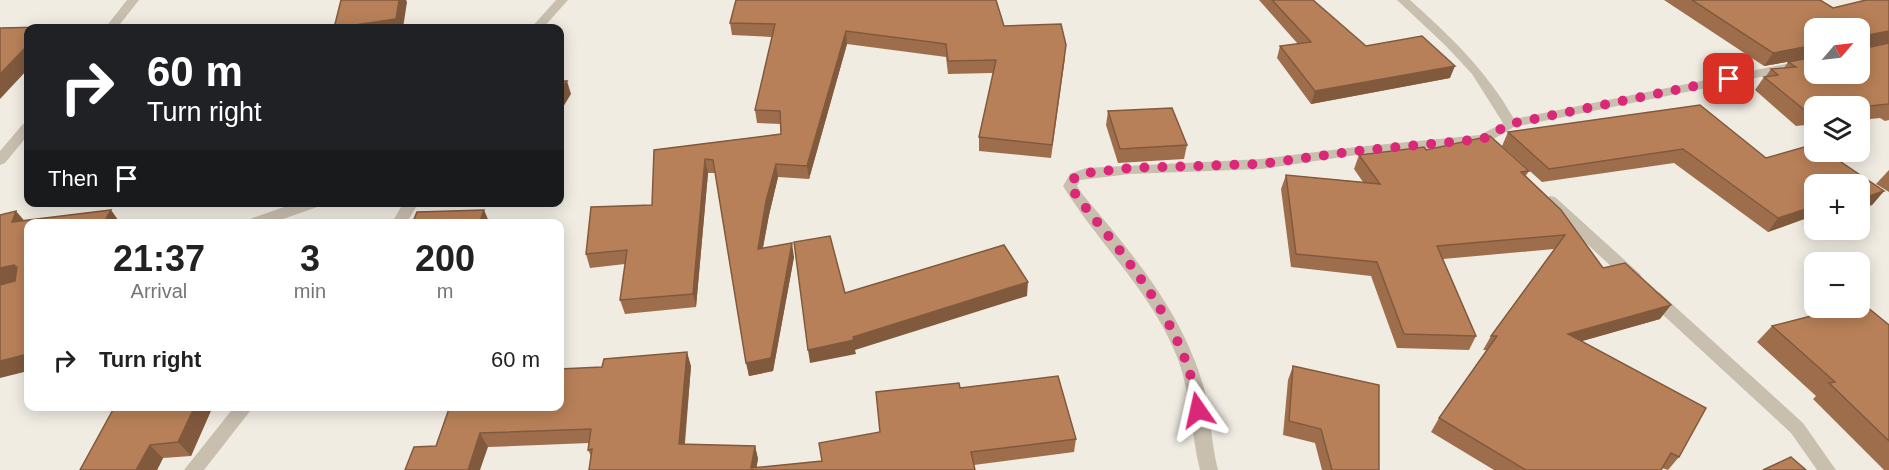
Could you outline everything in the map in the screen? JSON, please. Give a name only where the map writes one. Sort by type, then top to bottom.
[{"type":"street","points":[[114,24],[133,0]]},
{"type":"street","points":[[541,24],[562,0]]},
{"type":"street","points":[[1403,0],[1464,55],[1495,93],[1510,124]]},
{"type":"street","points":[[1209,470],[1203,451],[1196,389],[1178,338],[1133,267],[1070,186],[1075,177],[1086,173],[1130,168],[1261,164],[1356,151],[1483,139],[1510,124],[1804,64]]},
{"type":"street","points":[[0,160],[24,132]]},
{"type":"street","points":[[1483,139],[1504,157]]},
{"type":"street","points":[[1538,190],[1797,428],[1827,470]]},
{"type":"street","points":[[266,219],[301,207]]},
{"type":"street","points":[[193,470],[242,411]]},
{"type":"building","points":[[341,0],[399,0],[396,19],[362,24],[335,24]]},
{"type":"building","points":[[736,0],[996,0],[1004,26],[1061,24],[1066,45],[1052,145],[979,137],[996,60],[948,61],[946,44],[846,31],[807,166],[776,164],[766,201],[758,249],[792,243],[771,358],[746,363],[713,160],[705,159],[693,294],[620,300],[627,250],[586,254],[591,207],[652,205],[654,150],[781,134],[780,111],[755,110],[775,24],[730,23]]},
{"type":"building","points":[[1272,0],[1313,0],[1366,46],[1422,36],[1455,66],[1315,91],[1280,46],[1311,42]]},
{"type":"building","points":[[1692,0],[1820,0],[1833,8],[1866,0],[1889,0],[1889,31],[1870,35],[1870,18],[1804,18],[1804,47],[1773,53]]},
{"type":"building","points":[[24,27],[24,49],[0,74],[0,28]]},
{"type":"building","points":[[1889,43],[1889,104],[1870,106],[1870,96],[1804,96],[1804,110],[1764,77],[1778,75],[1771,69],[1796,67],[1788,62],[1804,59],[1804,84],[1870,84],[1870,46]]},
{"type":"building","points":[[1700,105],[1766,158],[1804,147],[1804,162],[1841,162],[1859,174],[1804,174],[1804,210],[1778,218],[1683,149],[1549,169],[1508,132]]},
{"type":"building","points":[[1172,108],[1187,145],[1120,149],[1108,111]]},
{"type":"building","points":[[1490,136],[1529,171],[1521,172],[1561,210],[1603,268],[1625,263],[1671,305],[1568,334],[1706,408],[1679,457],[1671,453],[1661,470],[1526,470],[1439,418],[1497,336],[1491,336],[1565,235],[1437,246],[1476,336],[1404,334],[1377,262],[1296,254],[1286,175],[1380,184],[1359,155],[1424,147],[1426,150]]},
{"type":"building","points":[[1870,182],[1884,191],[1870,196]]},
{"type":"building","points":[[111,210],[106,219],[37,219]]},
{"type":"building","points":[[484,210],[481,219],[414,219],[417,212]]},
{"type":"building","points":[[16,211],[12,222],[24,221],[24,355],[0,361],[0,285],[15,281],[17,267],[14,265],[0,268],[0,215]]},
{"type":"building","points":[[830,236],[845,293],[1004,245],[1028,282],[853,337],[854,340],[808,350],[794,242]]},
{"type":"building","points":[[1870,309],[1889,325],[1889,441],[1829,383],[1835,382],[1772,326],[1804,318],[1870,318]]},
{"type":"building","points":[[687,352],[679,444],[755,446],[751,468],[822,461],[819,443],[880,432],[876,392],[959,383],[960,388],[1058,376],[1076,439],[971,452],[975,470],[589,470],[592,449],[588,450],[591,429],[480,433],[468,470],[405,470],[414,447],[436,446],[448,411],[564,411],[564,369],[602,367],[604,359]]},
{"type":"building","points":[[1293,366],[1379,385],[1379,470],[1332,470],[1321,429],[1289,421]]},
{"type":"building","points":[[112,411],[193,411],[178,442],[150,445],[136,470],[80,470]]},
{"type":"building","points":[[1791,457],[1806,470],[1763,470]]},
{"type":"route","points":[[1198,410],[1196,389],[1178,338],[1133,267],[1070,186],[1075,177],[1086,173],[1130,168],[1261,164],[1356,151],[1483,139],[1510,124],[1729,79]]}]
